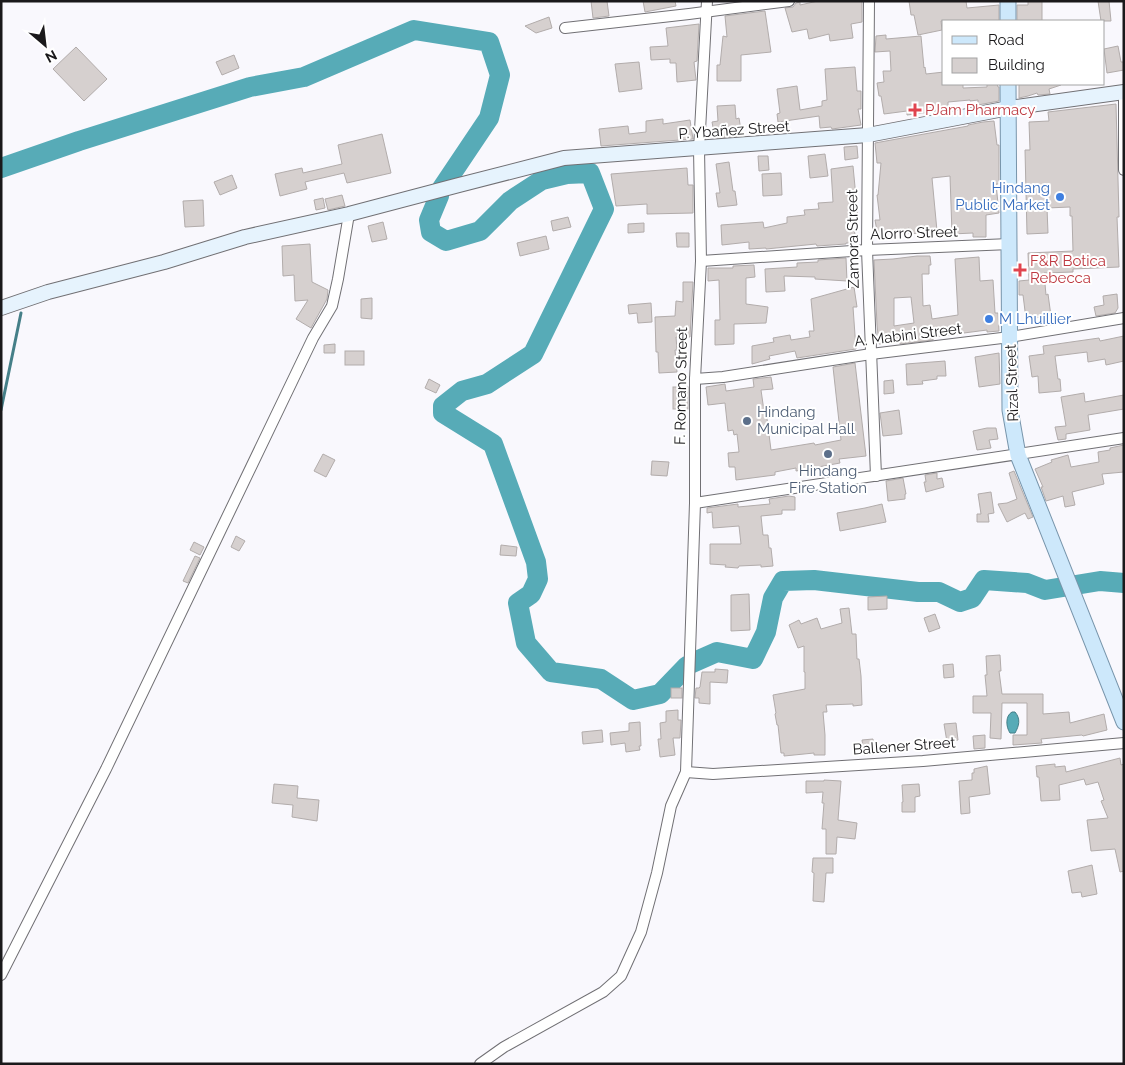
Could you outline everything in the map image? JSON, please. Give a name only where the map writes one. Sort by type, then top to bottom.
[{"type":"main road","points":[[1008,1],[1008,20]]},
{"type":"main road","name":"Rizal Street","points":[[1008,85],[1010,410],[1018,454],[1124,722]]},
{"type":"street","points":[[565,28],[707,7],[789,1]]},
{"type":"street","name":"Zamora Street","points":[[869,1],[867,250],[876,476]]},
{"type":"street","name":"F. Romano Street","points":[[686,772],[695,503],[695,379],[701,261],[699,149],[707,7]]},
{"type":"street","points":[[1124,92],[1124,170]]},
{"type":"street","name":"P. Ybañez Street","points":[[1,308],[48,292],[164,262],[245,237],[349,214],[564,158],[868,135],[1009,108],[1124,92]]},
{"type":"street","points":[[1,975],[106,769],[313,338],[332,306],[349,214]]},
{"type":"street","name":"Alorro Street","points":[[701,261],[867,250],[1010,244]]},
{"type":"street","name":"A. Mabini Street","points":[[695,379],[723,377],[1124,318]]},
{"type":"street","points":[[695,503],[1124,438]]},
{"type":"street","name":"Ballener Street","points":[[686,772],[713,774],[923,761],[1124,743]]},
{"type":"street","points":[[480,1064],[504,1047],[603,992],[621,976],[641,932],[657,872],[671,806],[686,772]]},
{"type":"water","points":[[1015,712],[1019,720],[1015,733],[1010,733],[1007,725],[1008,716]]},
{"type":"building","points":[[591,1],[607,1],[609,16],[593,18]]},
{"type":"building","points":[[643,1],[675,1],[676,6],[645,12]]},
{"type":"building","points":[[818,1],[862,1],[862,22],[851,24],[853,38],[830,41],[829,34],[809,39],[807,29],[792,32],[785,8],[793,7],[796,3],[800,2],[800,5]]},
{"type":"building","points":[[909,1],[966,1],[967,8],[999,5],[999,20],[942,20],[942,30],[918,35],[914,15],[911,15]]},
{"type":"building","points":[[1028,1],[1042,1],[1042,20],[1017,20],[1017,5],[1028,5]]},
{"type":"building","points":[[1098,1],[1109,1],[1111,21],[1101,20]]},
{"type":"building","points":[[765,11],[771,52],[741,55],[741,81],[717,81],[717,65],[720,65],[723,36],[727,37],[725,16]]},
{"type":"building","points":[[549,17],[552,28],[536,33],[525,26]]},
{"type":"building","points":[[699,24],[697,61],[694,62],[696,80],[677,82],[676,63],[670,63],[670,59],[651,60],[650,47],[668,46],[666,28]]},
{"type":"building","points":[[886,35],[886,39],[921,36],[926,74],[942,72],[942,85],[963,85],[963,88],[997,85],[999,101],[978,105],[978,100],[948,102],[948,108],[931,112],[907,115],[907,111],[884,114],[877,83],[884,82],[883,71],[891,71],[890,51],[875,52],[876,36]]},
{"type":"building","points":[[1118,46],[1121,62],[1124,62],[1124,70],[1107,73],[1105,49]]},
{"type":"building","points":[[76,47],[107,79],[84,101],[53,69]]},
{"type":"building","points":[[234,55],[239,68],[222,75],[216,62]]},
{"type":"building","points":[[639,62],[642,89],[619,92],[615,64]]},
{"type":"building","points":[[855,67],[857,91],[861,91],[861,109],[858,109],[861,125],[832,129],[831,127],[820,128],[819,116],[778,122],[777,114],[780,113],[777,89],[797,86],[800,110],[822,106],[822,101],[827,100],[825,69]]},
{"type":"building","points":[[1019,85],[1061,85],[1049,89],[1050,94],[1038,95],[1037,93],[1019,98]]},
{"type":"building","points":[[1116,104],[1119,267],[1073,269],[1073,272],[1044,273],[1046,295],[1048,294],[1051,316],[1026,319],[1023,295],[1019,295],[1019,281],[1029,280],[1028,253],[1073,251],[1070,207],[1047,208],[1048,233],[1027,234],[1025,150],[1030,150],[1029,122],[1049,121],[1048,112]]},
{"type":"building","points":[[735,105],[736,119],[739,118],[742,136],[715,138],[712,122],[718,121],[717,106]]},
{"type":"building","points":[[663,119],[663,124],[690,120],[693,139],[601,146],[599,129],[628,126],[629,134],[646,132],[646,121]]},
{"type":"building","points":[[994,121],[997,145],[999,145],[999,184],[996,184],[999,213],[986,215],[986,237],[973,237],[973,233],[952,234],[950,176],[932,178],[937,231],[909,234],[909,228],[891,235],[891,231],[878,237],[875,220],[880,220],[877,195],[881,163],[877,163],[875,143]]},
{"type":"building","points":[[382,134],[391,173],[347,183],[344,173],[305,182],[307,189],[280,196],[275,174],[302,168],[303,173],[342,164],[338,145]]},
{"type":"building","points":[[857,146],[858,158],[845,160],[844,147]]},
{"type":"building","points":[[825,154],[828,176],[810,178],[808,156]]},
{"type":"building","points":[[758,156],[768,156],[769,170],[759,171]]},
{"type":"building","points":[[729,162],[737,205],[718,207],[716,193],[720,193],[716,164]]},
{"type":"building","points":[[853,166],[858,218],[853,219],[856,243],[817,246],[816,244],[766,249],[749,249],[749,242],[722,245],[721,225],[763,222],[764,228],[787,223],[787,217],[805,215],[804,210],[819,209],[818,203],[833,202],[831,169]]},
{"type":"building","points":[[687,168],[688,185],[693,185],[693,213],[647,214],[647,204],[616,206],[611,174]]},
{"type":"building","points":[[781,173],[782,195],[763,196],[762,174]]},
{"type":"building","points":[[232,175],[237,188],[220,195],[214,182]]},
{"type":"building","points":[[342,195],[345,206],[328,210],[325,199]]},
{"type":"building","points":[[323,198],[325,208],[316,210],[314,200]]},
{"type":"building","points":[[203,200],[204,226],[185,227],[183,201]]},
{"type":"building","points":[[568,217],[571,227],[553,231],[551,221]]},
{"type":"building","points":[[383,222],[387,239],[372,242],[368,226]]},
{"type":"building","points":[[644,223],[644,232],[628,233],[628,224]]},
{"type":"building","points":[[676,233],[689,233],[689,247],[677,247]]},
{"type":"building","points":[[546,236],[549,249],[520,256],[517,243]]},
{"type":"building","points":[[310,244],[312,282],[328,290],[327,299],[311,328],[296,319],[308,300],[295,301],[294,275],[283,276],[282,246]]},
{"type":"building","points":[[930,256],[929,274],[922,274],[923,306],[930,305],[932,319],[958,315],[955,259],[979,257],[980,281],[993,280],[995,313],[998,313],[999,331],[987,332],[987,330],[933,337],[933,340],[900,344],[900,342],[879,344],[874,260]],"holes":[[[911,297],[914,323],[894,326],[894,298]]]},
{"type":"building","points":[[846,258],[847,281],[784,276],[785,291],[766,292],[765,269],[797,267],[797,263]]},
{"type":"building","points":[[754,265],[755,277],[746,278],[746,304],[768,307],[766,323],[734,324],[734,344],[715,345],[715,320],[720,320],[719,280],[708,281],[708,268],[733,268],[733,266]]},
{"type":"building","points":[[683,282],[693,282],[690,337],[676,337],[677,372],[659,373],[655,317],[675,316],[676,301],[683,302]]},
{"type":"building","points":[[854,287],[857,307],[853,307],[856,349],[797,358],[795,351],[769,356],[770,359],[752,364],[752,346],[774,342],[773,338],[790,335],[791,340],[810,337],[809,331],[814,331],[811,299]]},
{"type":"building","points":[[1117,294],[1118,308],[1115,313],[1096,316],[1094,307],[1104,305],[1103,296]]},
{"type":"building","points":[[372,298],[372,319],[361,318],[361,299]]},
{"type":"building","points":[[651,303],[652,322],[638,323],[637,313],[629,314],[628,305]]},
{"type":"building","points":[[1124,336],[1124,361],[1106,365],[1105,359],[1088,362],[1087,352],[1055,356],[1061,391],[1039,393],[1038,376],[1032,377],[1029,356],[1044,354],[1043,346],[1099,338],[1100,341]]},
{"type":"building","points":[[335,344],[335,353],[324,353],[324,345]]},
{"type":"building","points":[[345,351],[364,351],[364,365],[345,365]]},
{"type":"building","points":[[999,353],[1000,384],[979,387],[975,357]]},
{"type":"building","points":[[945,361],[946,376],[937,376],[937,379],[922,381],[923,384],[907,385],[906,364]]},
{"type":"building","points":[[855,363],[866,456],[839,459],[840,463],[796,471],[796,468],[775,472],[775,475],[736,480],[735,467],[729,467],[728,453],[739,452],[737,434],[734,435],[733,430],[728,431],[725,403],[708,405],[706,387],[725,384],[726,391],[754,387],[753,379],[771,377],[773,389],[761,390],[771,450],[814,443],[815,445],[841,440],[833,367]]},
{"type":"building","points":[[429,379],[440,385],[436,393],[425,388]]},
{"type":"building","points":[[893,380],[894,393],[884,394],[884,381]]},
{"type":"building","points":[[673,387],[688,387],[688,409],[673,409]]},
{"type":"building","points":[[1084,393],[1085,402],[1124,395],[1124,409],[1088,415],[1090,430],[1066,434],[1066,439],[1058,440],[1055,427],[1066,426],[1061,397]]},
{"type":"building","points":[[899,410],[902,434],[883,436],[880,413]]},
{"type":"building","points":[[996,428],[998,439],[989,440],[991,448],[977,450],[973,431]]},
{"type":"building","points":[[1124,445],[1124,472],[1102,474],[1104,484],[1072,492],[1075,505],[1065,507],[1063,496],[1046,501],[1041,487],[1043,487],[1035,469],[1052,462],[1051,460],[1068,455],[1071,467],[1099,462],[1098,452]]},
{"type":"building","points":[[323,454],[335,460],[326,477],[314,471]]},
{"type":"building","points":[[652,461],[669,462],[667,476],[651,475]]},
{"type":"building","points":[[1014,471],[1033,517],[1028,519],[1025,513],[1007,522],[998,504],[1017,499],[1009,473]]},
{"type":"building","points":[[937,473],[937,479],[942,478],[944,487],[926,492],[925,475]]},
{"type":"building","points":[[903,478],[905,499],[888,501],[886,481]]},
{"type":"building","points":[[991,492],[994,513],[988,514],[989,522],[977,522],[977,514],[981,514],[978,494]]},
{"type":"building","points":[[795,497],[795,510],[782,510],[782,514],[761,516],[763,535],[768,535],[773,566],[739,566],[738,568],[710,564],[710,544],[741,544],[739,526],[713,528],[712,512],[707,513],[707,508],[738,504],[738,507],[770,504],[769,499]]},
{"type":"building","points":[[882,504],[886,522],[840,531],[837,513]]},
{"type":"building","points":[[236,536],[245,541],[239,551],[231,547]]},
{"type":"building","points":[[194,542],[204,547],[200,555],[190,550]]},
{"type":"building","points":[[501,545],[517,547],[516,556],[500,555]]},
{"type":"building","points":[[195,556],[200,558],[188,583],[183,581]]},
{"type":"building","points":[[749,594],[750,630],[731,631],[731,595]]},
{"type":"building","points":[[887,596],[887,609],[868,610],[868,597]]},
{"type":"building","points":[[849,608],[852,634],[856,634],[862,705],[826,705],[827,712],[823,712],[825,755],[814,755],[814,753],[784,756],[784,753],[781,753],[773,695],[805,689],[804,646],[798,648],[789,625],[799,620],[801,624],[817,618],[821,629],[842,623],[840,609]]},
{"type":"building","points":[[935,614],[940,628],[929,632],[924,618]]},
{"type":"building","points":[[1000,655],[1001,671],[999,671],[1002,694],[1043,694],[1043,714],[1069,712],[1070,723],[1104,714],[1107,730],[1083,736],[1041,739],[1042,743],[1013,745],[1013,735],[1027,735],[1027,703],[1002,703],[1001,739],[990,738],[991,713],[973,713],[973,696],[987,696],[986,656]]},
{"type":"building","points":[[953,664],[954,677],[944,678],[943,665]]},
{"type":"building","points":[[715,669],[728,670],[727,683],[710,682],[710,704],[699,703],[699,698],[695,698],[696,688],[700,687],[702,672],[715,672]]},
{"type":"building","points":[[671,688],[682,688],[682,698],[671,698]]},
{"type":"building","points":[[678,710],[678,720],[681,720],[680,738],[673,738],[675,755],[660,757],[658,739],[661,739],[660,723],[666,722],[666,711]]},
{"type":"building","points":[[640,722],[640,750],[626,752],[625,743],[611,745],[610,733],[629,731],[629,723]]},
{"type":"building","points":[[956,723],[958,740],[947,742],[944,724]]},
{"type":"building","points":[[602,730],[603,742],[583,744],[582,732]]},
{"type":"building","points":[[985,735],[985,748],[974,749],[973,736]]},
{"type":"building","points":[[873,739],[874,754],[864,755],[862,740]]},
{"type":"building","points":[[1120,758],[1121,765],[1124,764],[1124,871],[1120,872],[1115,849],[1091,851],[1087,820],[1108,818],[1101,801],[1104,800],[1098,782],[1086,785],[1084,779],[1059,785],[1060,800],[1041,801],[1036,766],[1055,764],[1055,767],[1065,766],[1066,772]]},
{"type":"building","points":[[987,766],[990,794],[969,797],[970,813],[961,814],[959,781],[972,780],[974,769]]},
{"type":"building","points":[[806,781],[841,781],[838,820],[857,823],[855,839],[837,837],[836,854],[826,854],[826,829],[822,829],[823,792],[806,793]]},
{"type":"building","points":[[274,784],[298,786],[297,798],[319,800],[317,821],[292,817],[293,805],[272,803]]},
{"type":"building","points":[[919,784],[920,796],[915,797],[915,812],[902,812],[902,785]]},
{"type":"building","points":[[813,858],[833,858],[833,873],[826,873],[824,902],[813,901]]},
{"type":"building","points":[[1092,865],[1097,894],[1082,897],[1081,892],[1072,893],[1068,871]]},
{"type":"waterway","points":[[1,168],[79,141],[250,87],[304,77],[414,30],[489,42],[500,75],[489,118],[442,188]]},
{"type":"waterway","points":[[439,196],[429,220],[431,232],[446,241],[480,231],[510,201],[542,180],[567,174],[590,173],[604,209],[533,354],[487,384],[462,391],[443,406],[443,413],[493,444],[536,562],[538,579],[531,594],[518,603],[526,643],[551,672],[601,679],[633,700],[660,694],[687,666]]},
{"type":"waterway","points":[[1,410],[21,313]]},
{"type":"waterway","points":[[692,663],[717,652],[753,659],[766,632],[773,598],[783,581],[814,580],[918,592],[939,592],[960,602],[972,598],[984,580],[1027,583],[1045,590],[1100,581],[1124,583]]},
{"type":"place","name":"PJam Pharmacy","points":[[915,110]]},
{"type":"place","name":"Hindang Public Market","points":[[1060,197]]},
{"type":"place","name":"F&R Botica Rebecca","points":[[1020,270]]},
{"type":"place","name":"M Lhuillier","points":[[989,319]]},
{"type":"place","name":"Hindang Municipal Hall","points":[[747,421]]},
{"type":"place","name":"Hindang Fire Station","points":[[828,454]]}]
